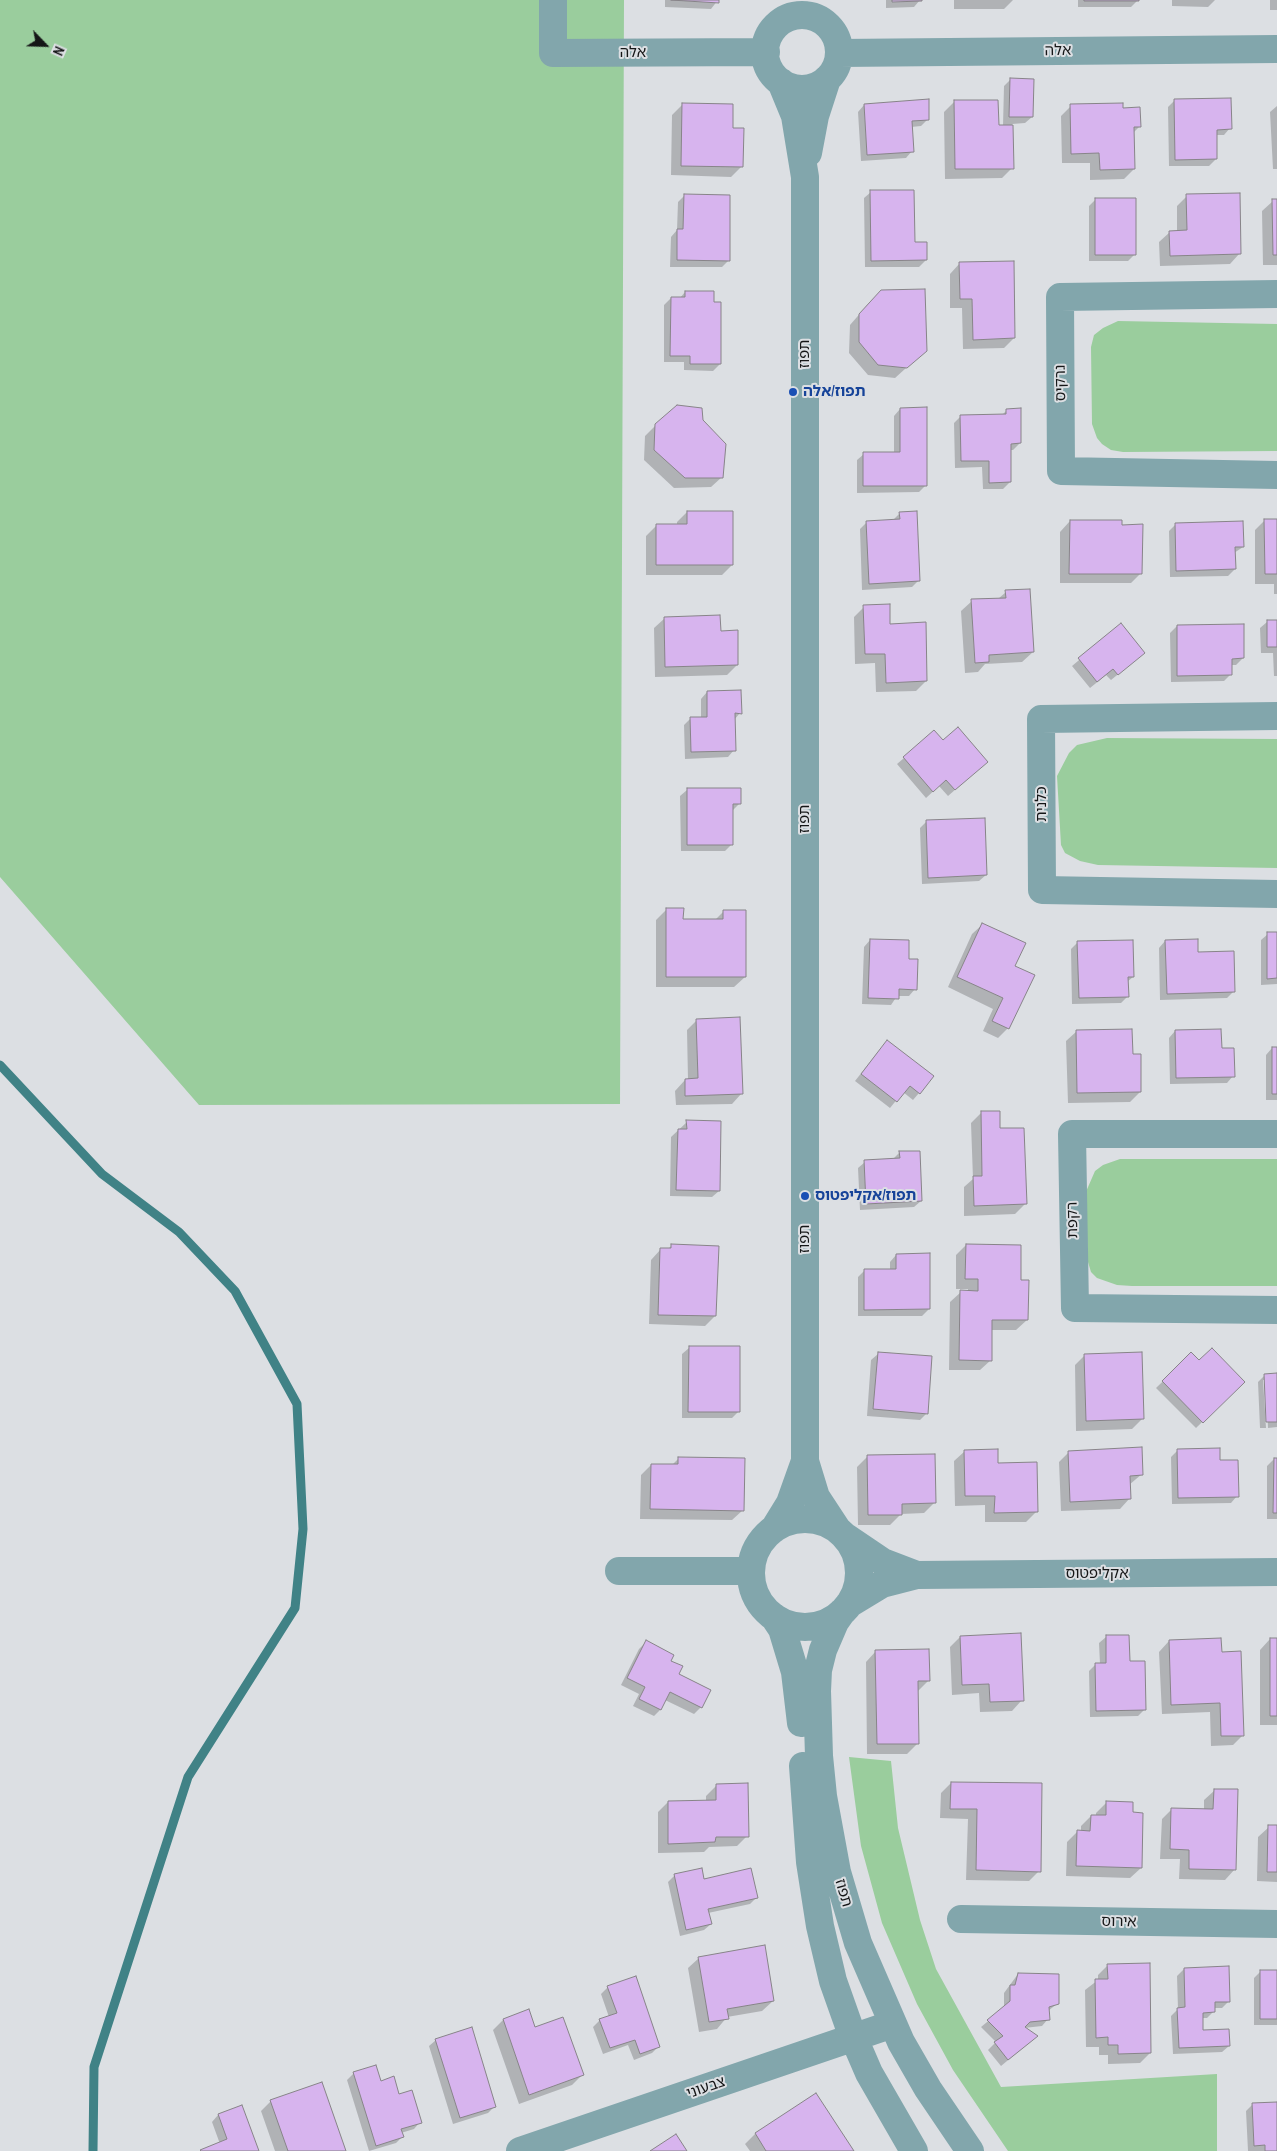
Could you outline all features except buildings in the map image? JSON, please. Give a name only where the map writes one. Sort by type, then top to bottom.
[{"type":"street","name":"אלה","points":[[554,0],[553,53],[766,52]]},
{"type":"street","points":[[777,26],[789,18],[819,11],[836,39],[839,53],[836,67],[827,79],[815,87],[802,89],[781,82],[768,66],[766,52],[769,38],[791,0]]},
{"type":"street","name":"אלה","points":[[839,53],[1277,49]]},
{"type":"street","name":"תפוז","points":[[827,79],[815,116],[805,177],[805,1462],[816,1497],[841,1532]]},
{"type":"street","name":"תפוז","points":[[781,82],[795,116],[805,177]]},
{"type":"street","name":"נרקיס","points":[[1277,294],[1060,297],[1061,470],[1277,475]]},
{"type":"street","name":"כלנית","points":[[1277,716],[1041,719],[1041,728],[1042,890],[1277,894]]},
{"type":"street","name":"רקפת","points":[[1277,1134],[1072,1134],[1075,1308],[1277,1310]]},
{"type":"street","name":"תפוז","points":[[774,1529],[790,1503],[805,1462]]},
{"type":"street","points":[[807,1519],[827,1523],[841,1532],[851,1544],[859,1563],[858,1584],[846,1608],[824,1623],[810,1626],[794,1625],[774,1617],[760,1602],[752,1582],[751,1572],[756,1551],[768,1533],[786,1522],[807,1519]]},
{"type":"street","name":"אקליפטוס","points":[[841,1532],[883,1562],[917,1575]]},
{"type":"street","points":[[619,1571],[751,1572]]},
{"type":"street","name":"אקליפטוס","points":[[846,1608],[882,1584],[917,1575],[1277,1572]]},
{"type":"street","name":"תפוז","points":[[846,1608],[835,1622],[827,1640],[817,1680],[819,1756],[829,1834],[847,1908],[868,1968],[893,2024],[928,2089],[970,2151]]},
{"type":"street","name":"תפוז","points":[[774,1617],[782,1629],[790,1650],[799,1696],[810,1862],[820,1926],[834,1981],[854,2038],[874,2081],[914,2151]]},
{"type":"street","name":"אירוס","points":[[961,1920],[1277,1924]]},
{"type":"street","name":"צבעוני","points":[[520,2151],[563,2144],[893,2024]]},
{"type":"green space","points":[[0,0],[624,0],[620,1104],[199,1105],[0,877]]},
{"type":"green space","points":[[1118,321],[1277,324],[1277,451],[1123,452],[1111,450],[1102,444],[1097,438],[1092,424],[1091,347],[1094,335],[1103,328]]},
{"type":"green space","points":[[1107,738],[1277,739],[1277,868],[1098,865],[1080,861],[1065,853],[1061,845],[1057,776],[1069,753],[1077,745]]},
{"type":"green space","points":[[1120,1159],[1277,1159],[1277,1286],[1132,1286],[1117,1285],[1097,1278],[1091,1272],[1088,1262],[1085,1194],[1095,1171],[1103,1165]]},
{"type":"green space","points":[[849,1757],[891,1761],[898,1828],[920,1920],[936,1969],[1001,2087],[1217,2074],[1217,2151],[1008,2151],[953,2070],[917,2004],[882,1923],[861,1846]]},
{"type":"waterway","points":[[0,1065],[102,1174],[179,1232],[235,1291],[297,1404],[303,1529],[295,1608],[188,1777],[94,2067],[93,2151]]},
{"type":"place","name":"תפוז/אלה","points":[[793,392]]},
{"type":"place","name":"תפוז/אקליפטוס","points":[[805,1196]]}]
